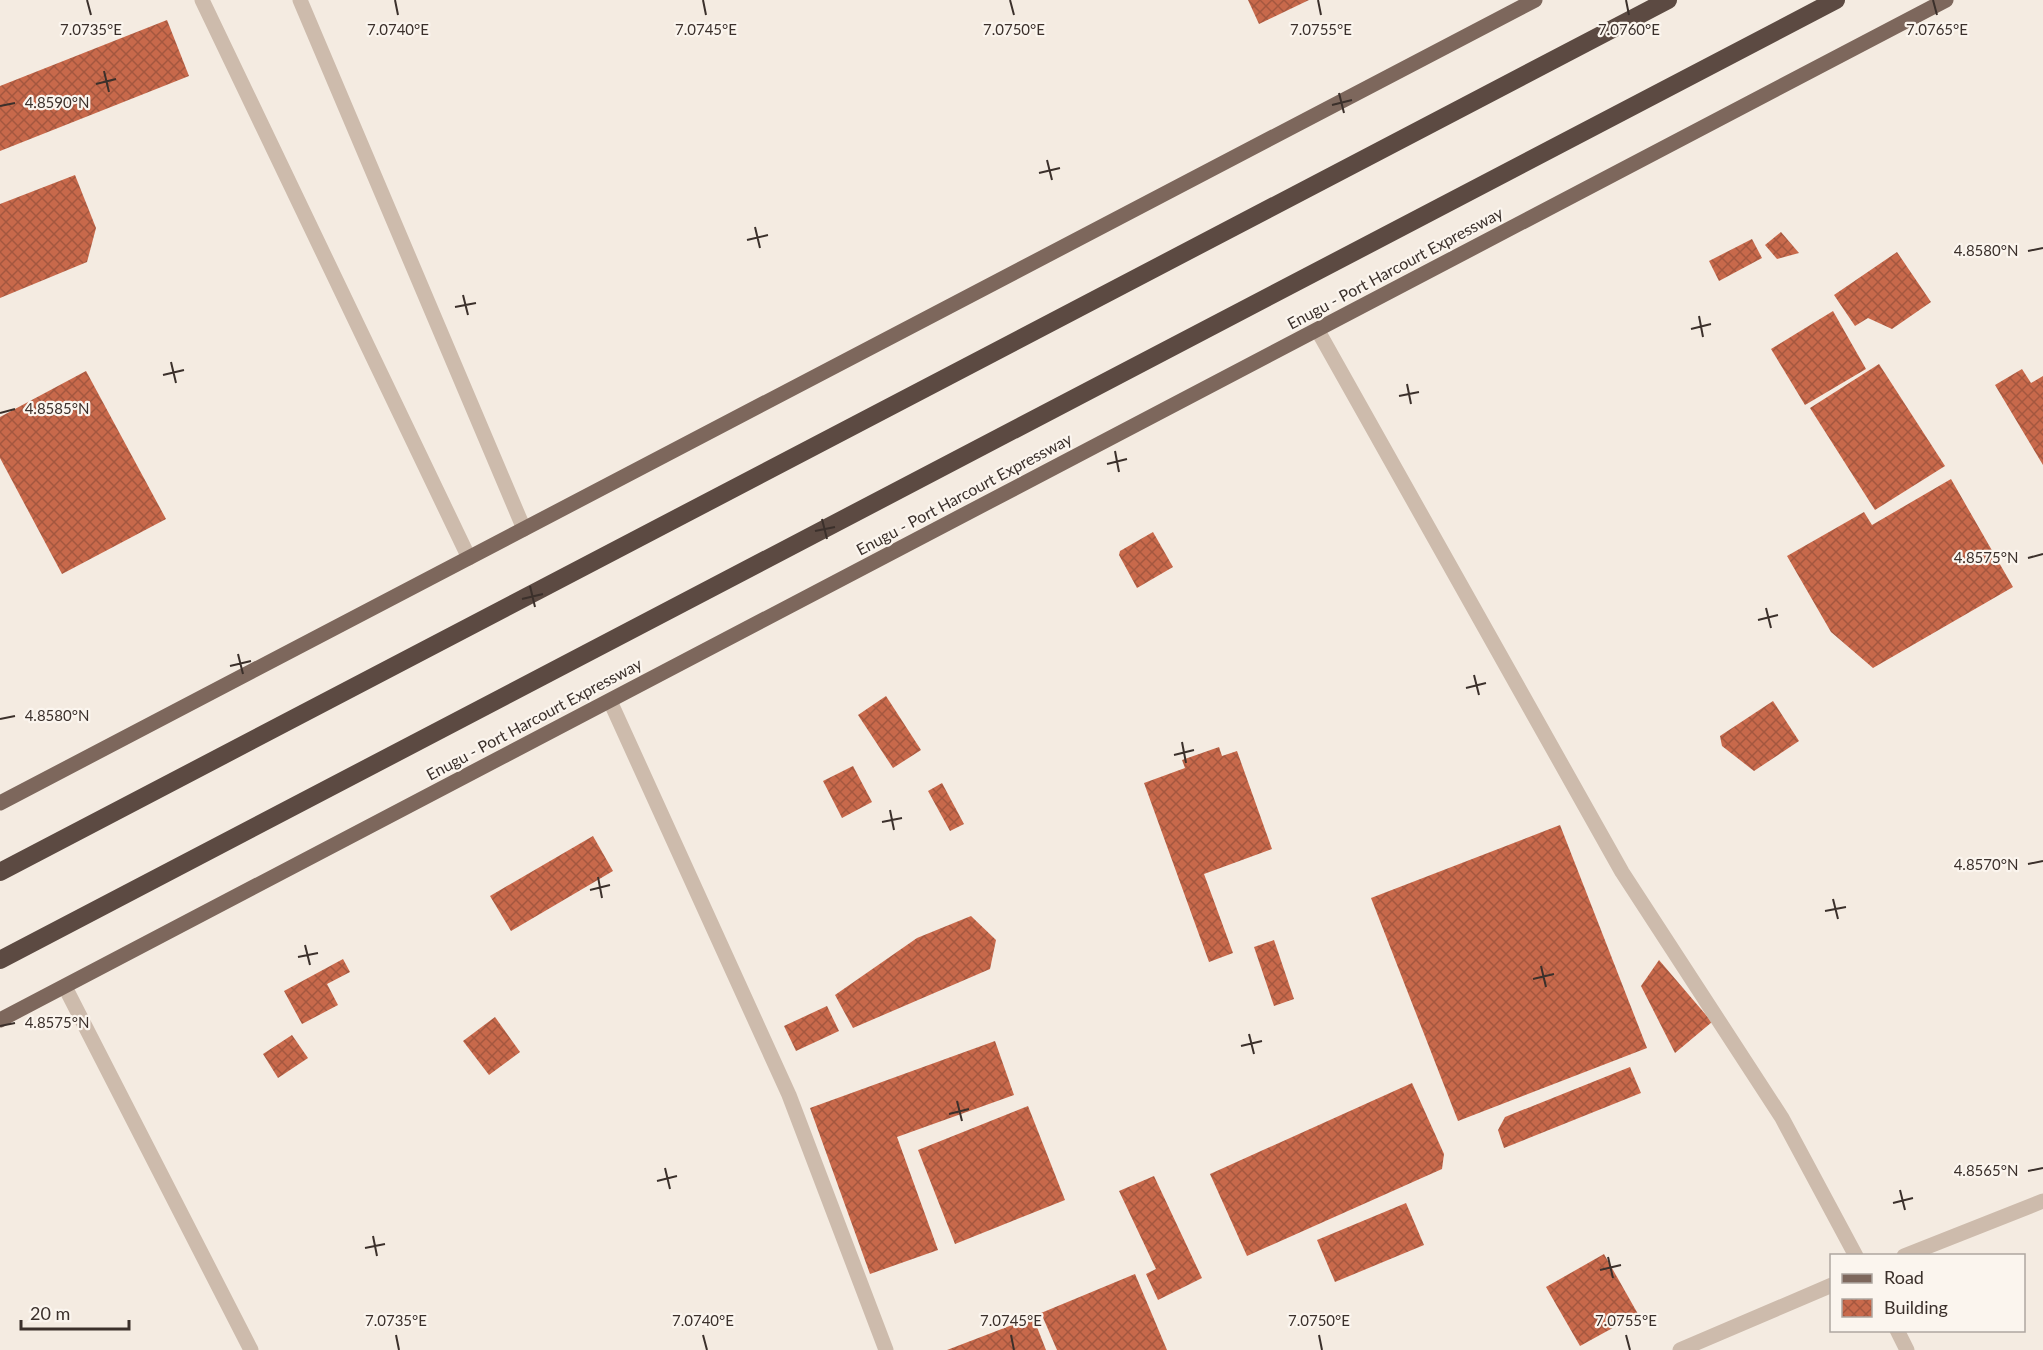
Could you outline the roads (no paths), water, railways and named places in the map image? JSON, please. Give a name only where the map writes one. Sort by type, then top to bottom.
[{"type":"highway","points":[[0,872],[1668,0]]},
{"type":"highway","name":"Enugu - Port Harcourt Expressway","points":[[0,960],[1836,0]]},
{"type":"main road","points":[[0,803],[1535,0]]},
{"type":"main road","name":"Enugu - Port Harcourt Expressway","points":[[0,1020],[1946,0]]},
{"type":"lane","points":[[202,0],[469,558]]},
{"type":"lane","points":[[300,0],[524,529]]},
{"type":"lane","points":[[1318,331],[1622,872],[1782,1118],[1855,1254]]},
{"type":"lane","points":[[610,701],[789,1095],[886,1350]]},
{"type":"lane","points":[[65,987],[251,1350]]},
{"type":"lane","points":[[1909,1254],[2043,1201]]},
{"type":"lane","points":[[1680,1350],[1830,1286]]},
{"type":"lane","points":[[1898,1332],[1907,1350]]}]
